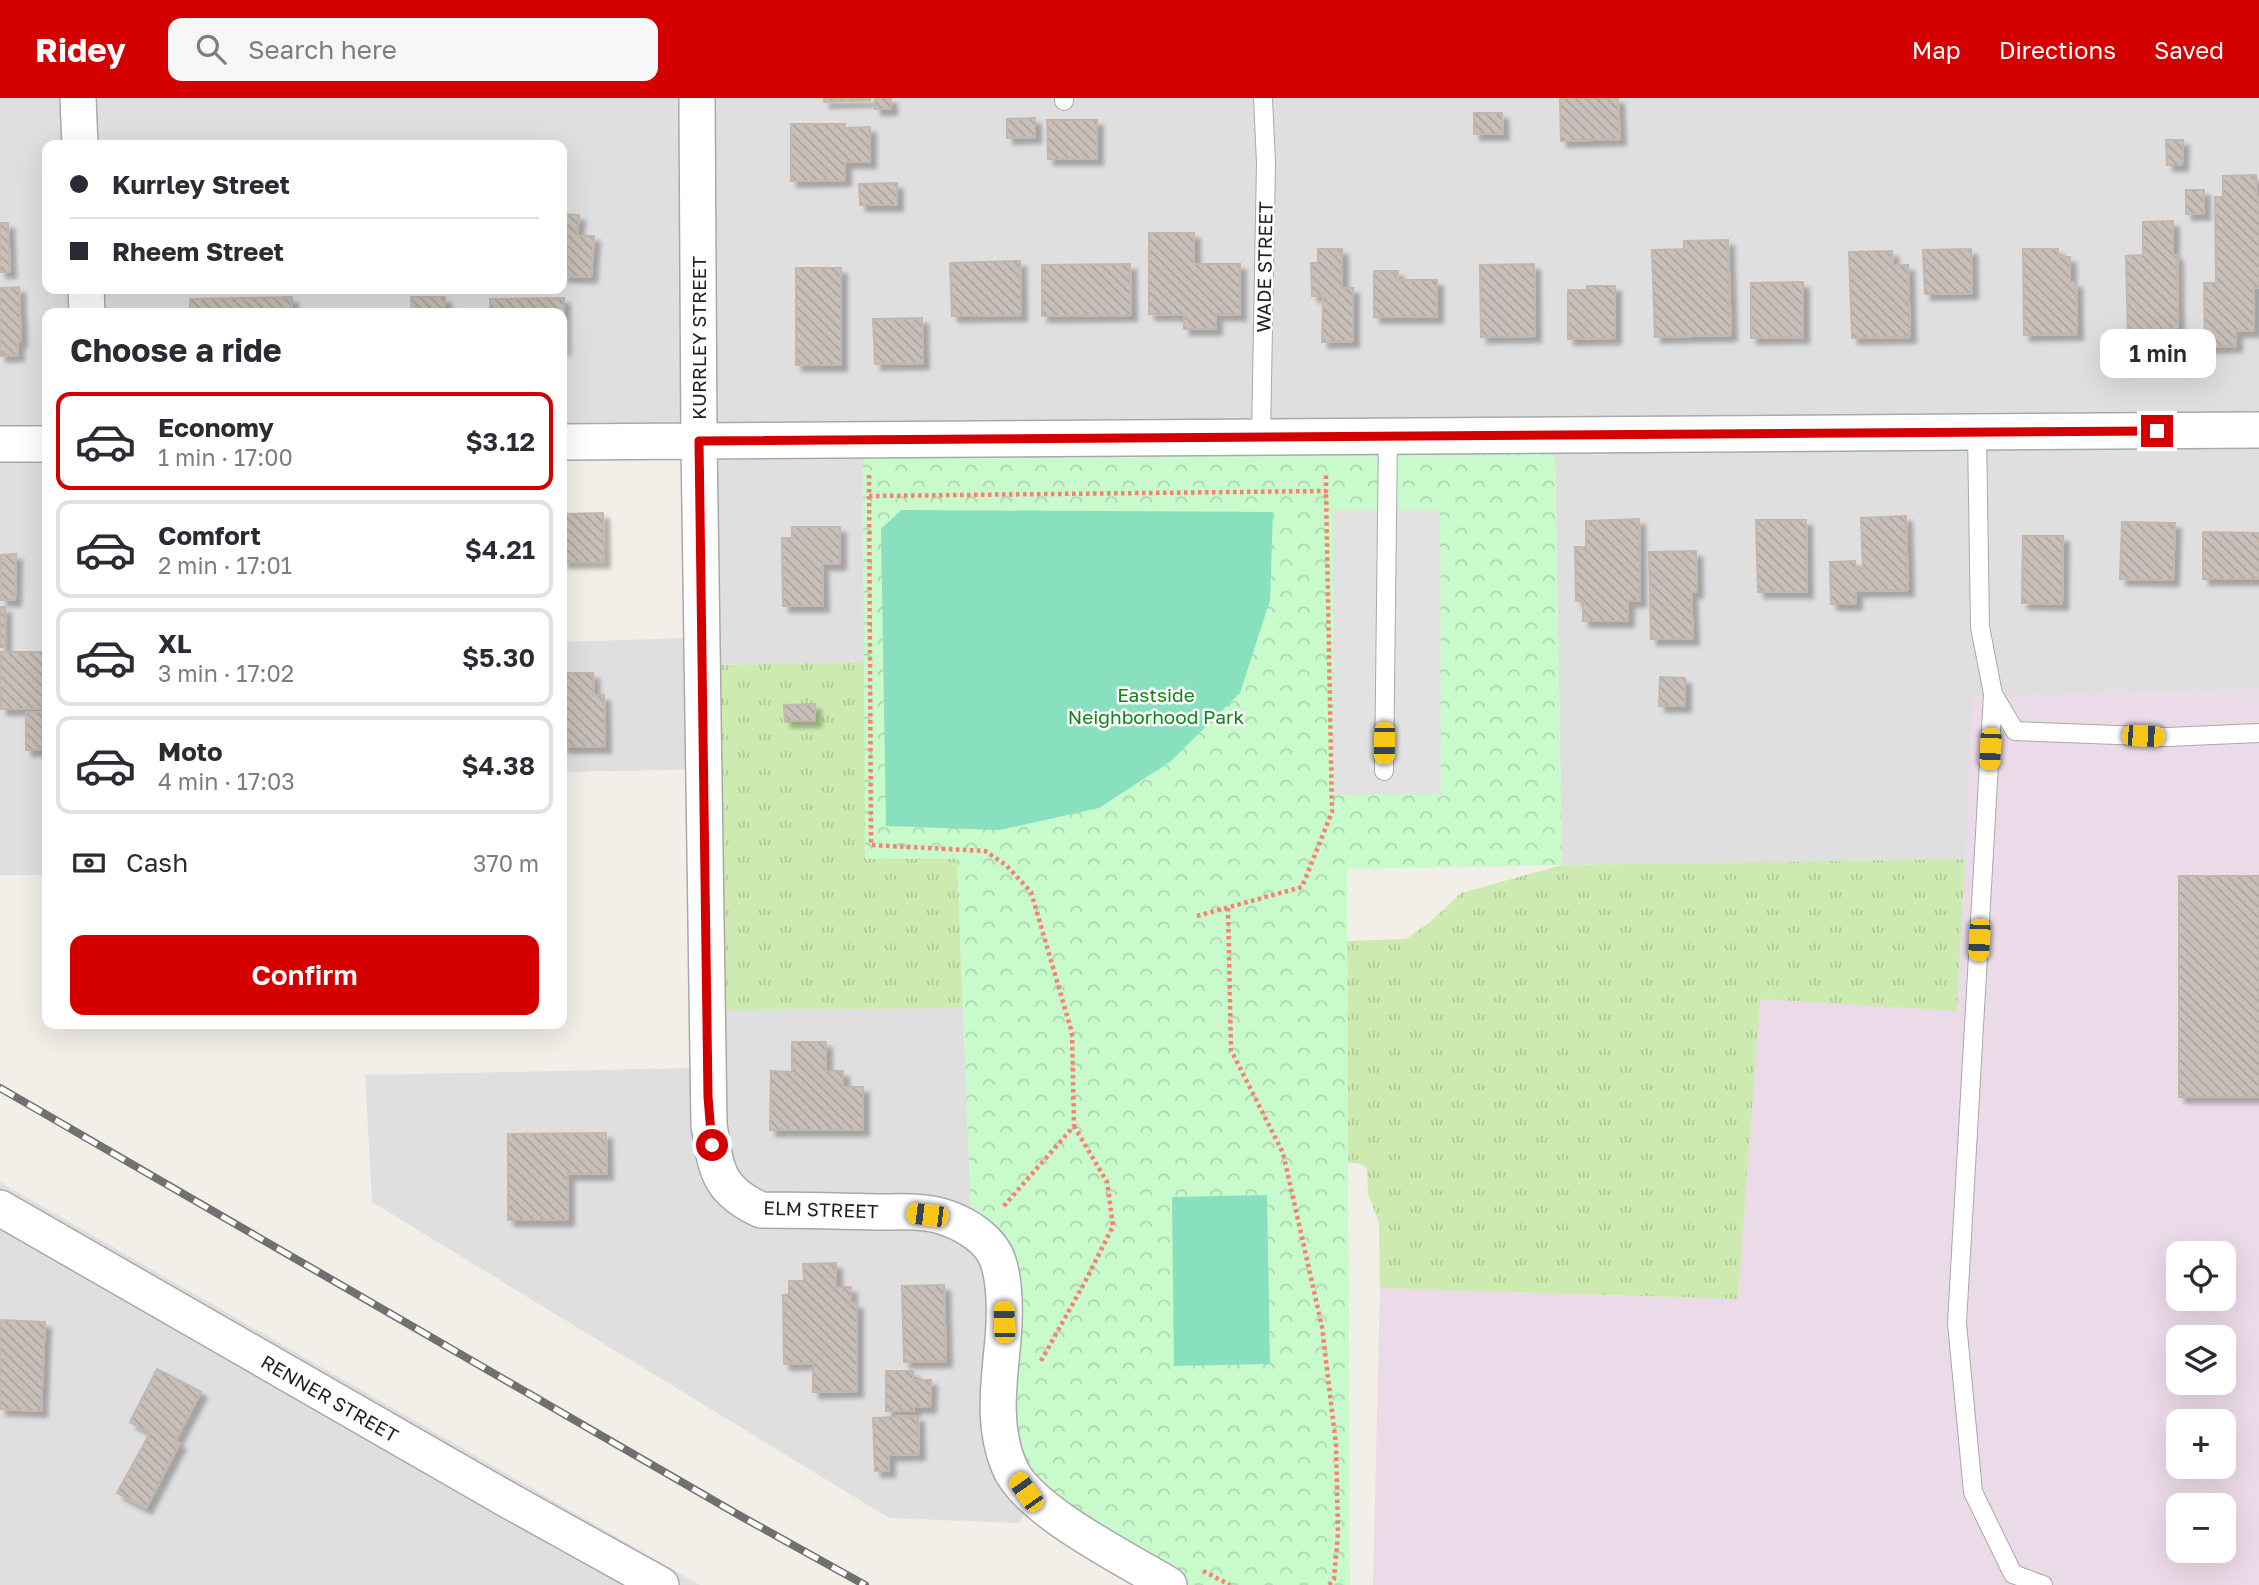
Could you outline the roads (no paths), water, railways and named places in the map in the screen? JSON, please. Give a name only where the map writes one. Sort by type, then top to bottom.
[{"type":"street","points":[[78,98],[80,140]]},
{"type":"street","name":"KURRLEY STREET","points":[[697,98],[709,1125]]},
{"type":"street","points":[[567,442],[2259,430]]},
{"type":"street","points":[[0,444],[42,444]]},
{"type":"street","name":"ELM STREET","points":[[709,1125],[715,1164],[728,1188],[742,1201],[761,1210],[909,1213],[946,1217],[980,1234],[998,1259],[1003,1293],[1004,1322],[998,1403],[1000,1435],[1009,1468],[1026,1492],[1052,1515],[1182,1576]]},
{"type":"street","name":"RENNER STREET","points":[[0,1208],[661,1585]]},
{"type":"lane","name":"WADE STREET","points":[[1261,436],[1266,163],[1264,98]]},
{"type":"lane","points":[[1977,432],[1980,627],[1993,694],[1957,1324],[1973,1492],[2013,1574],[2043,1585]]},
{"type":"lane","points":[[1384,771],[1388,435]]},
{"type":"lane","points":[[1993,694],[2015,730],[2168,737],[2259,733]]},
{"type":"railway","points":[[0,1088],[737,1514],[865,1585]]},
{"type":"park label","name":"Eastside Neighborhood Park","points":[[1156,705]]}]
